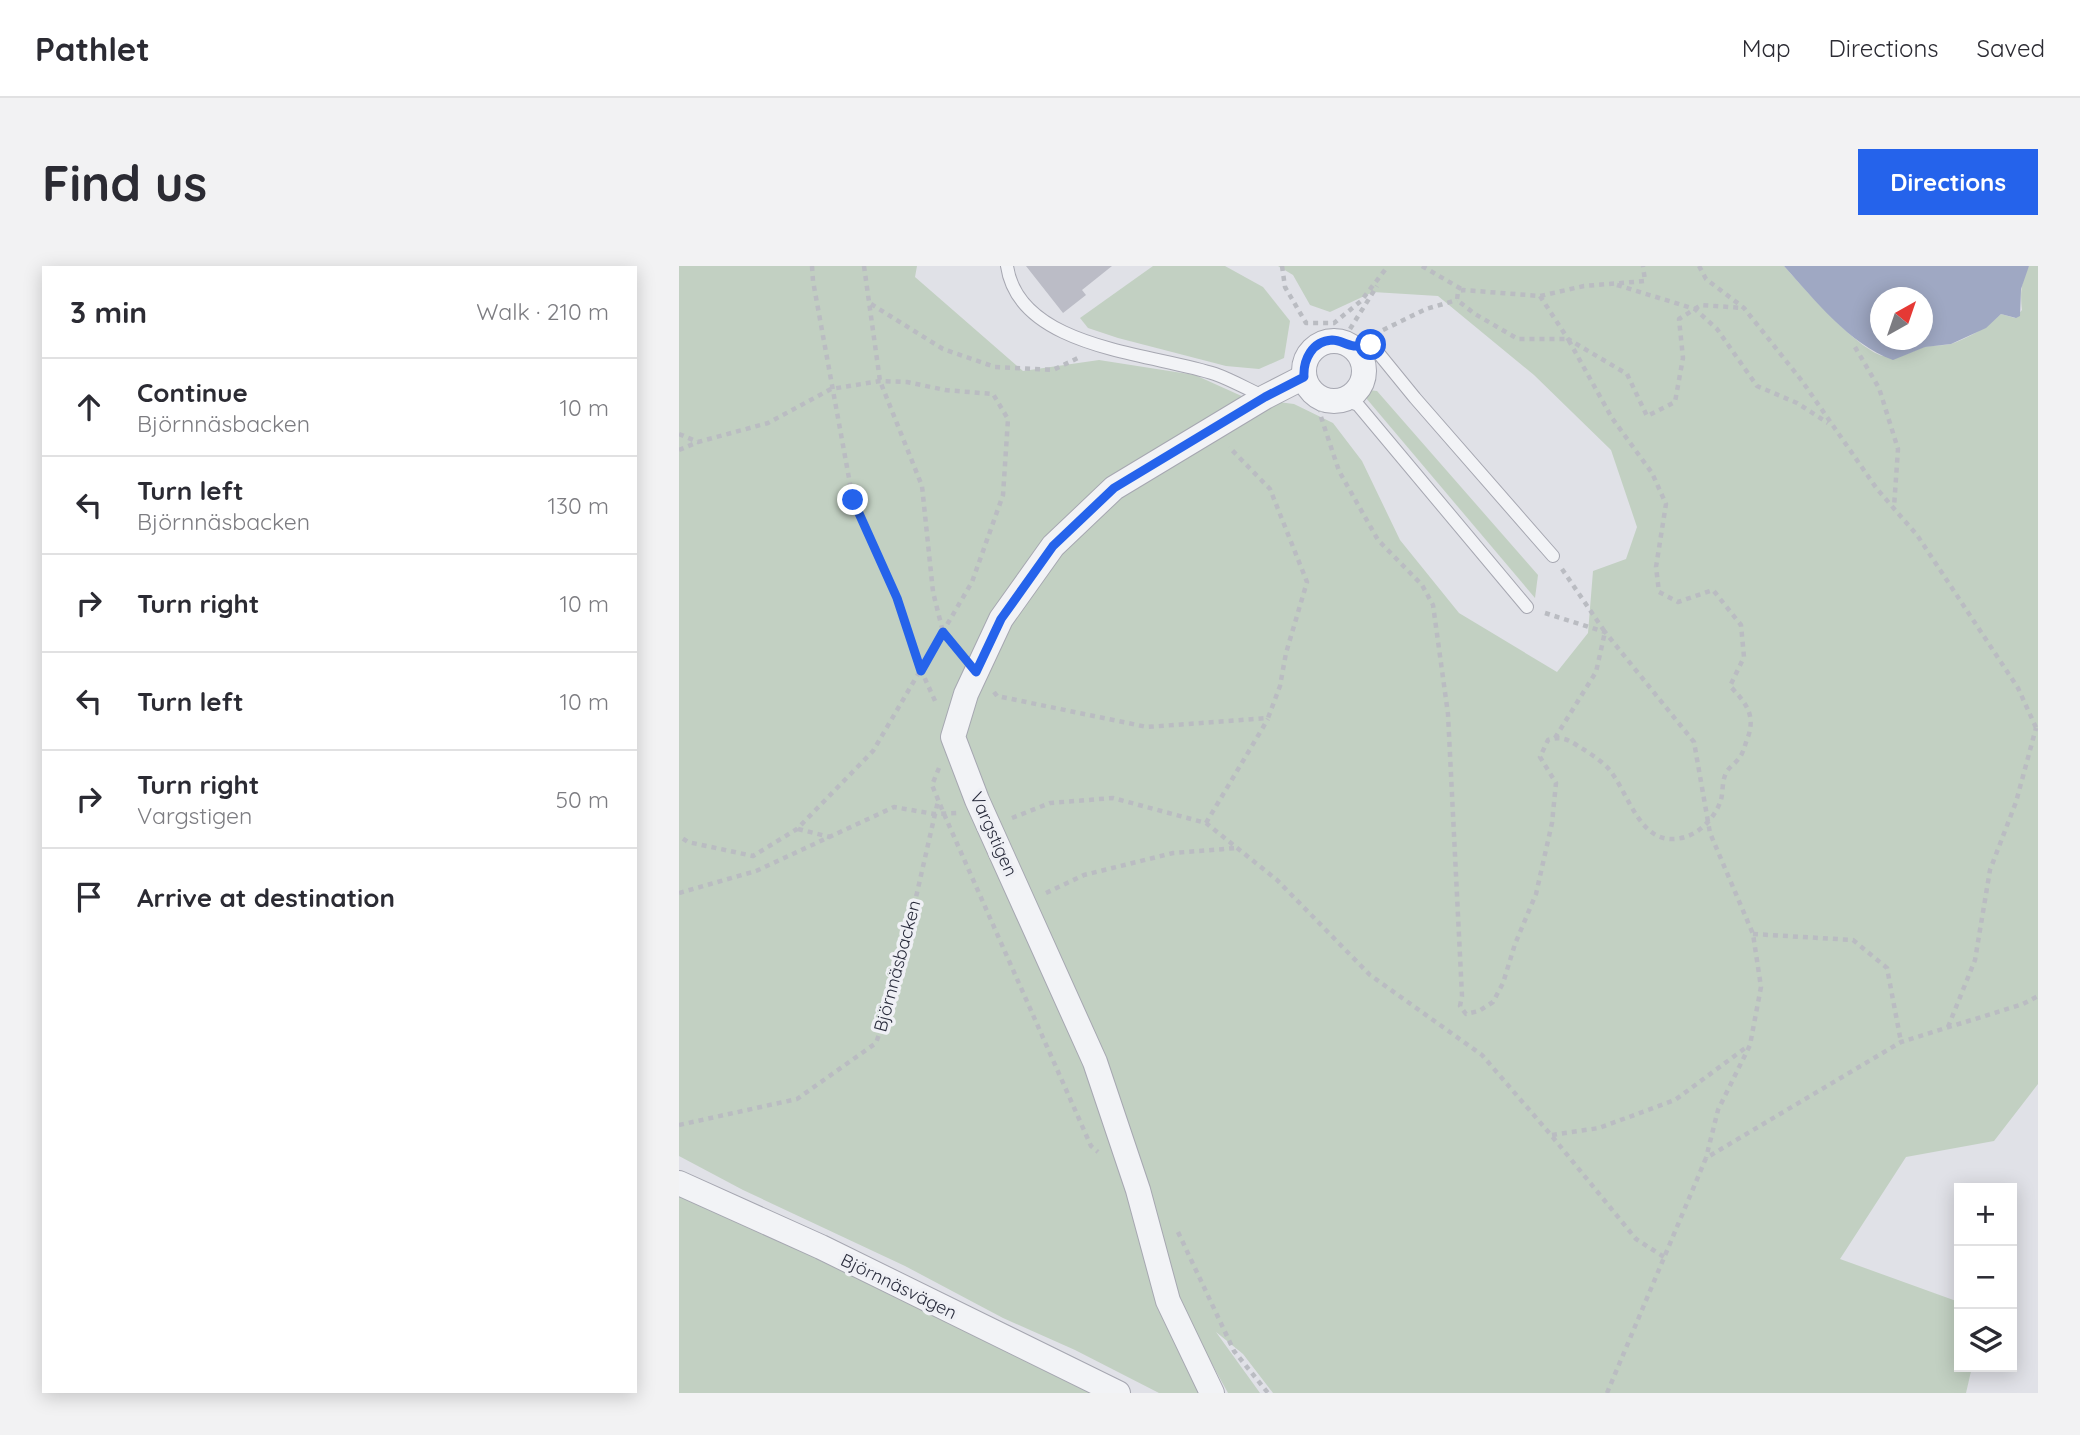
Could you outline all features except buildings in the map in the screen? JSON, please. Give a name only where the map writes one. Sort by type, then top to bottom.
[{"type":"street","points":[[1330,340],[1347,344],[1361,357],[1365,369],[1359,389],[1345,400],[1329,401],[1319,397],[1308,387],[1304,377],[1304,367],[1312,350],[1330,340]]},
{"type":"street","points":[[953,737],[966,694],[1001,619],[1053,546],[1114,488],[1265,397],[1304,377]]},
{"type":"street","name":"Vargstigen","points":[[953,737],[977,800],[1095,1062],[1138,1190],[1168,1301],[1212,1393]]},
{"type":"street","name":"Björnnäsvägen","points":[[679,1183],[821,1247],[1118,1393]]},
{"type":"lane","points":[[1007,266],[1008,276],[1026,306],[1058,331],[1099,347],[1217,375],[1265,397]]},
{"type":"lane","points":[[1347,344],[1371,345],[1553,556]]},
{"type":"lane","points":[[1345,400],[1358,405],[1527,607]]},
{"type":"path","points":[[812,266],[831,389],[853,500],[897,598],[921,671],[953,737],[932,785],[1091,1146],[1100,1155]]},
{"type":"path","points":[[864,266],[880,381],[922,486],[933,592],[943,632],[997,696],[1147,727],[1268,718]]},
{"type":"path","points":[[1282,266],[1285,287],[1306,323],[1333,323],[1361,301],[1388,268]]},
{"type":"path","points":[[1422,266],[1463,290],[1540,296],[1584,286],[1645,281],[1643,266]]},
{"type":"path","points":[[1699,266],[1706,279],[1744,308],[1802,381],[1831,425],[1894,508],[1917,534],[2018,688],[2037,730],[2016,802],[1990,870],[1975,960],[1947,1028]]},
{"type":"path","points":[[1347,344],[1388,268]]},
{"type":"path","points":[[1613,284],[1695,309],[1717,329],[1757,386],[1797,403],[1831,425]]},
{"type":"path","points":[[1457,300],[1458,292],[1463,290]]},
{"type":"path","points":[[1319,397],[1321,417],[1339,471],[1378,540],[1422,585],[1433,605],[1448,714],[1462,996],[1460,1006],[1466,1014],[1479,1011],[1493,1002],[1503,983],[1515,944],[1536,894],[1552,823],[1556,783],[1540,757],[1548,740],[1568,739],[1594,755],[1609,769],[1643,826],[1672,840],[1693,836],[1707,820],[1720,801],[1725,774],[1742,755],[1751,729],[1751,712],[1730,686],[1744,657],[1741,625],[1713,590],[1678,602],[1660,592],[1656,567],[1666,504],[1652,473],[1612,418],[1568,339],[1540,296]]},
{"type":"path","points":[[1347,344],[1426,309],[1457,300]]},
{"type":"path","points":[[1457,300],[1518,339],[1568,339],[1627,374],[1647,416],[1675,402],[1683,358],[1679,319],[1701,306],[1744,308]]},
{"type":"path","points":[[870,304],[943,349],[995,367],[1053,370],[1099,347]]},
{"type":"path","points":[[1855,347],[1879,388],[1898,449],[1894,508]]},
{"type":"path","points":[[679,450],[698,442],[768,423],[831,389],[880,381],[993,394],[1007,419],[1003,495],[972,582],[873,751],[797,829],[753,856],[688,842],[679,836]]},
{"type":"path","points":[[679,433],[698,442]]},
{"type":"path","points":[[1206,823],[1268,718],[1280,686],[1286,653],[1307,582],[1270,489],[1229,446],[1227,439]]},
{"type":"path","points":[[1553,556],[1605,632],[1694,742],[1710,833],[1753,934],[1761,987],[1750,1045],[1718,1110],[1706,1158],[1607,1393]]},
{"type":"path","points":[[1527,607],[1605,632]]},
{"type":"path","points":[[1555,738],[1597,672],[1605,632]]},
{"type":"path","points":[[990,827],[1049,803],[1113,798],[1206,823],[1277,880],[1370,975],[1482,1055],[1636,1239],[1664,1257]]},
{"type":"path","name":"Björnnäsbacken","points":[[679,1125],[797,1099],[876,1043],[895,989],[938,799]]},
{"type":"path","points":[[679,893],[756,871],[894,807],[934,814],[960,813],[977,800]]},
{"type":"path","points":[[797,829],[830,836]]},
{"type":"path","points":[[1024,903],[1084,875],[1173,853],[1238,848]]},
{"type":"path","points":[[1753,934],[1853,940],[1887,968],[1901,1042]]},
{"type":"path","points":[[1706,1158],[1901,1042],[2023,1004],[2038,996]]},
{"type":"path","points":[[1551,1135],[1599,1128],[1675,1100],[1750,1045]]},
{"type":"path","points":[[1174,1223],[1234,1351],[1268,1393]]},
{"type":"green space","points":[[679,266],[917,266],[915,277],[1023,371],[1099,360],[1195,375],[1246,398],[1294,404],[1333,423],[1362,461],[1400,540],[1459,613],[1557,672],[1588,633],[1593,571],[1626,559],[1637,527],[1611,450],[1534,375],[1438,296],[1373,292],[1330,312],[1310,305],[1293,275],[1278,266],[1784,266],[1831,317],[1859,342],[1883,356],[1893,357],[1916,350],[1933,350],[1933,346],[1958,342],[1978,332],[2001,314],[2015,318],[2022,310],[2022,287],[2026,272],[2029,266],[2038,266],[2038,1084],[1994,1141],[1906,1157],[1840,1259],[1954,1300],[1954,1372],[1971,1372],[1966,1393],[1273,1393],[1243,1354],[1216,1332],[1260,1393],[1228,1393],[1197,1337],[1205,1393],[1159,1393],[1075,1350],[1003,1318],[905,1266],[743,1190],[679,1156]]},
{"type":"green space","points":[[1153,266],[1225,266],[1263,287],[1290,321],[1284,358],[1259,369],[1226,366],[1088,328],[1080,318]]},
{"type":"green space","points":[[1368,390],[1377,391],[1538,575],[1535,598],[1366,398]]},
{"type":"green space","points":[[679,1192],[1100,1393],[679,1393]]},
{"type":"water","points":[[1784,266],[2029,266],[2021,289],[2020,316],[2016,318],[2001,314],[1986,328],[1951,344],[1933,346],[1933,287],[1870,287],[1870,348],[1847,332]]},
{"type":"water","points":[[1872,350],[1918,350],[1893,360]]},
{"type":"route","points":[[853,500],[897,598],[921,671],[943,632],[976,672],[1001,619],[1053,546],[1114,488],[1265,397],[1304,377],[1307,357],[1320,344],[1330,340],[1343,341],[1352,346],[1371,345]]}]
